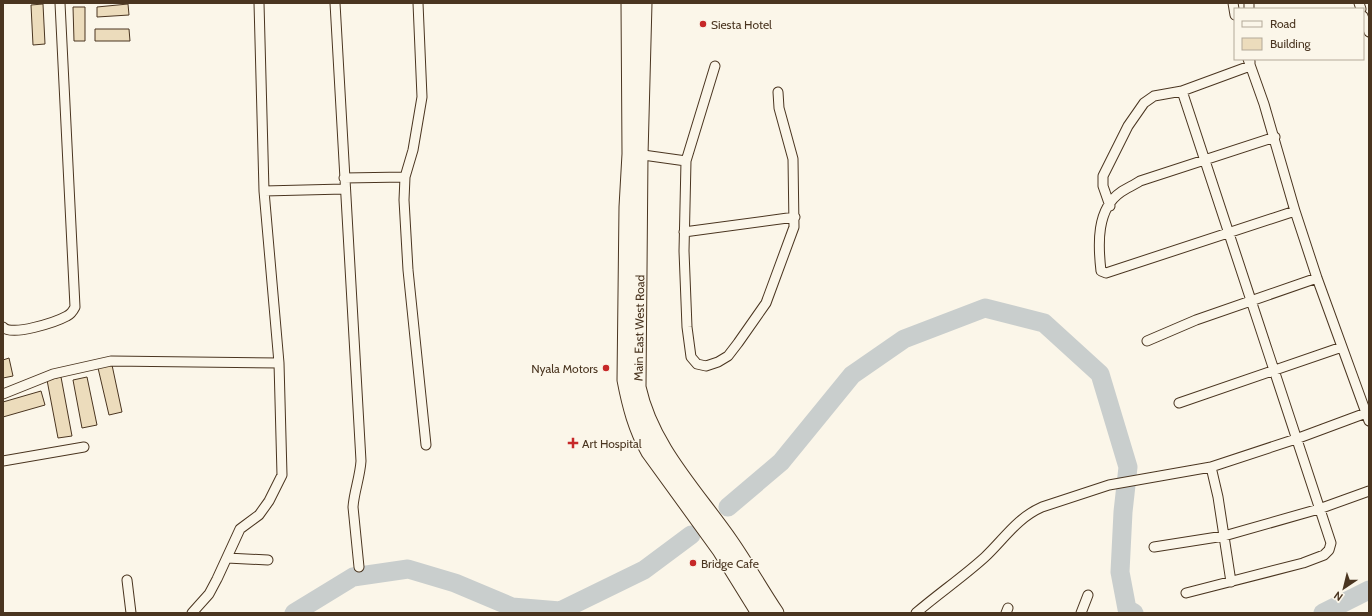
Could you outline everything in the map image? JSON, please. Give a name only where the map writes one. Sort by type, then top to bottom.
[{"type":"main road","name":"Main East West Road","points":[[629,3],[636,82]]},
{"type":"main road","name":"Main East West Road","points":[[644,3],[636,82],[632,366],[625,380],[630,408],[640,436],[669,469],[725,545],[754,592],[776,613]]},
{"type":"main road","name":"Main East West Road","points":[[754,592],[759,613]]},
{"type":"street","points":[[3,327],[12,331],[50,324],[68,316],[75,307],[60,3]]},
{"type":"street","points":[[192,613],[209,594],[240,529],[259,515],[269,501],[282,475],[279,363],[264,191],[258,3]]},
{"type":"street","points":[[335,3],[344,189],[361,461],[360,475],[353,498],[359,567]]},
{"type":"street","points":[[418,3],[422,97],[413,150],[405,177],[404,200],[408,270],[426,445]]},
{"type":"street","points":[[1364,19],[1369,32]]},
{"type":"street","points":[[916,613],[984,557],[1014,525],[1033,511],[1109,485],[1211,466],[1367,417],[1317,278],[1295,211],[1275,137],[1249,61],[1182,91],[1154,96],[1144,103],[1136,113],[1104,176],[1103,186],[1110,206]]},
{"type":"street","points":[[715,66],[686,161],[684,232],[687,327],[690,357],[697,364],[706,366],[718,362],[728,356],[766,303],[794,227],[793,159],[779,108],[778,92]]},
{"type":"street","points":[[1182,91],[1331,543],[1329,550],[1324,555],[1303,564],[1186,592]]},
{"type":"street","points":[[1275,137],[1140,181],[1121,192],[1102,218],[1098,241],[1101,272],[1103,273],[1228,234],[1295,211]]},
{"type":"street","points":[[635,154],[686,161]]},
{"type":"street","points":[[344,178],[405,177]]},
{"type":"street","points":[[264,191],[344,189]]},
{"type":"street","points":[[684,232],[794,217]]},
{"type":"street","points":[[1147,341],[1196,320],[1317,278]]},
{"type":"street","points":[[1179,403],[1342,347]]},
{"type":"street","points":[[3,394],[54,374],[111,362],[279,363]]},
{"type":"street","points":[[3,461],[84,447]]},
{"type":"street","points":[[1211,466],[1231,582]]},
{"type":"street","points":[[1154,547],[1224,536],[1369,492]]},
{"type":"street","points":[[227,558],[268,560]]},
{"type":"street","points":[[127,580],[131,613]]},
{"type":"street","points":[[1081,613],[1088,595]]},
{"type":"building","points":[[43,4],[45,44],[33,45],[31,5]]},
{"type":"building","points":[[128,4],[129,15],[97,17],[97,7]]},
{"type":"building","points":[[73,7],[85,7],[85,41],[74,41]]},
{"type":"building","points":[[95,29],[129,29],[130,41],[95,41]]},
{"type":"building","points":[[9,358],[13,376],[3,378],[3,360]]},
{"type":"building","points":[[112,365],[122,412],[109,415],[98,368]]},
{"type":"building","points":[[61,377],[72,436],[58,438],[47,380]]},
{"type":"building","points":[[87,377],[97,425],[82,428],[73,380]]},
{"type":"building","points":[[41,391],[45,405],[3,417],[3,402]]},
{"type":"waterway","points":[[728,507],[781,462],[852,375],[904,339],[985,308],[1044,323],[1100,374],[1128,467],[1123,512],[1120,572],[1127,609],[1134,613]]},
{"type":"waterway","points":[[294,613],[353,577],[408,569],[455,583],[512,607],[560,611],[644,570],[691,535]]},
{"type":"waterway","points":[[1323,613],[1369,590]]},
{"type":"place","name":"Siesta Hotel","points":[[703,24]]},
{"type":"place","name":"Nyala Motors","points":[[606,368]]},
{"type":"place","name":"Art Hospital","points":[[573,443]]},
{"type":"place","name":"Bridge Cafe","points":[[693,563]]}]
